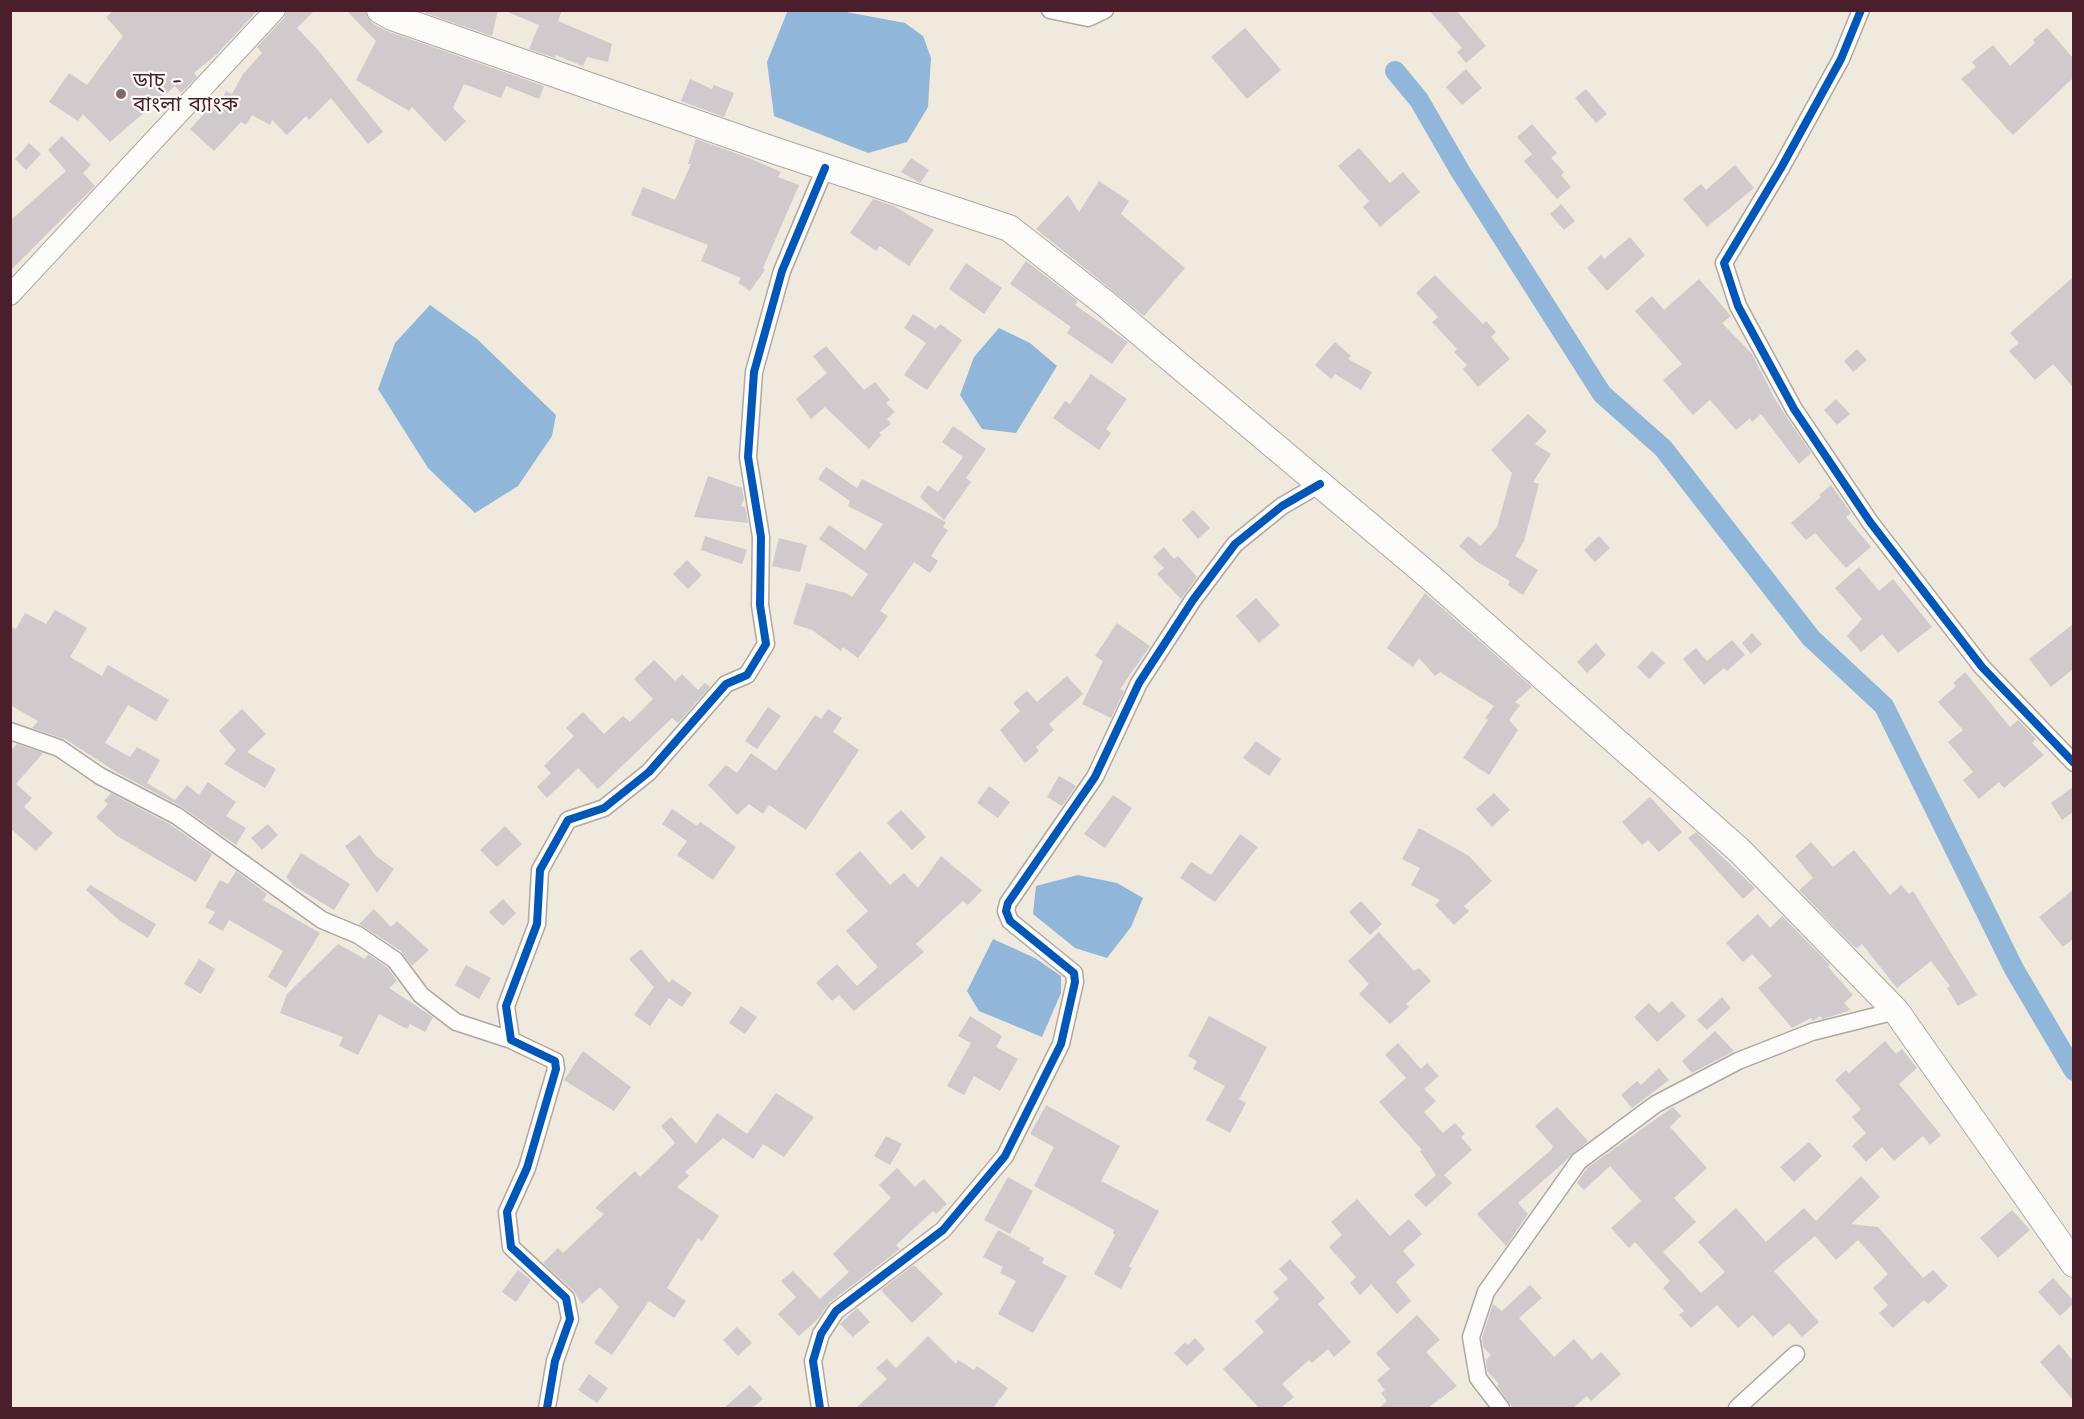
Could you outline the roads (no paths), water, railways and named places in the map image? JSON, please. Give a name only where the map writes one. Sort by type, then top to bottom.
[{"type":"main road","points":[[380,10],[415,25],[825,168],[1009,228],[1106,304],[1438,584],[1740,851],[1896,1011],[2073,1264]]},
{"type":"street","points":[[10,295],[275,10]]},
{"type":"street","points":[[1050,10],[1088,18],[1105,10]]},
{"type":"street","points":[[1861,10],[1841,59],[1781,168],[1724,263],[1738,306],[1794,409],[1870,522],[1982,667],[2073,764]]},
{"type":"street","points":[[511,1040],[506,1006],[537,924],[540,870],[568,820],[604,808],[649,772],[726,684],[747,675],[766,644],[760,605],[760,537],[748,457],[754,372],[782,271],[825,168]]},
{"type":"street","points":[[820,1408],[813,1361],[821,1334],[836,1311],[943,1230],[1005,1156],[1061,1044],[1075,982],[1074,973],[1010,921],[1006,911],[1008,903],[1095,777],[1139,683],[1193,600],[1235,544],[1282,506],[1320,484]]},
{"type":"street","points":[[10,731],[59,748],[100,776],[177,816],[313,914],[358,935],[395,960],[422,995],[456,1022],[511,1040],[555,1061],[556,1069],[526,1168],[507,1212],[511,1247],[566,1298],[570,1319],[555,1361],[547,1408]]},
{"type":"street","points":[[1501,1408],[1478,1378],[1471,1337],[1486,1292],[1579,1161],[1656,1104],[1738,1061],[1812,1032],[1896,1011]]},
{"type":"street","points":[[1737,1408],[1796,1354]]},
{"type":"water","points":[[788,10],[841,11],[905,23],[923,36],[931,58],[928,107],[907,142],[868,153],[774,116],[767,62]]},
{"type":"water","points":[[430,305],[477,339],[556,415],[552,436],[518,486],[475,513],[428,468],[378,389],[395,343]]},
{"type":"water","points":[[999,328],[1030,343],[1057,366],[1016,433],[982,429],[960,395],[974,357]]},
{"type":"water","points":[[1078,875],[1117,883],[1143,898],[1131,927],[1107,958],[1075,948],[1033,914],[1036,886]]},
{"type":"water","points":[[993,939],[1035,958],[1061,976],[1061,993],[1042,1037],[979,1011],[967,991]]},
{"type":"waterway","points":[[1395,71],[1419,100],[1460,171],[1602,394],[1663,448],[1811,638],[1884,706],[2014,969],[2074,1071]]},
{"type":"place","name":"ডাচ্ - বাংলা ব্যাংক","points":[[121,94]]}]
